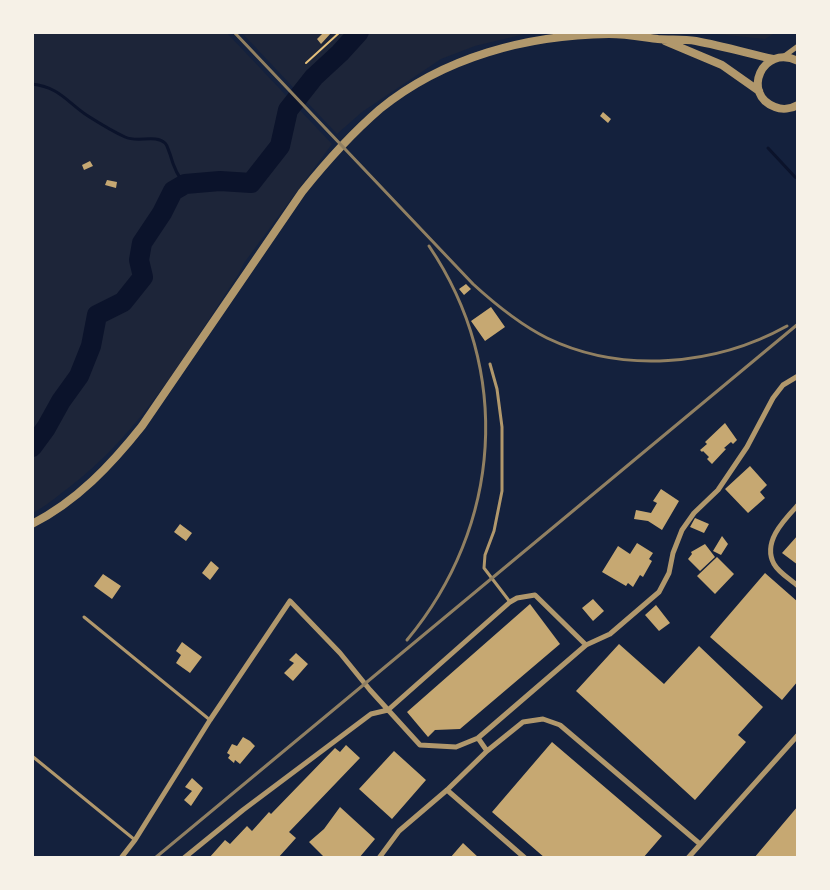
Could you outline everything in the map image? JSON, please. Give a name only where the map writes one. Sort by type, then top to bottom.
[{"type":"street","points":[[32,524],[73,499],[118,456],[142,426],[302,192],[328,159],[381,108],[418,84],[452,65],[520,43],[563,36],[610,34],[694,40],[773,59],[783,57],[798,46]]},
{"type":"street","points":[[659,39],[722,65],[759,91]]},
{"type":"street","points":[[783,57],[798,61]]},
{"type":"street","points":[[773,59],[761,69],[758,76],[759,91],[762,98],[773,107],[798,112]]},
{"type":"street","points":[[787,109],[798,105]]},
{"type":"street","points":[[121,858],[135,840],[210,720],[290,601],[340,653],[370,690],[420,745],[456,747],[478,738],[586,645],[610,634],[659,592],[669,573],[673,553],[682,530],[694,513],[718,490],[747,447],[773,398],[783,385],[798,376]]},
{"type":"street","points":[[798,505],[778,529],[772,542],[773,563],[798,586]]},
{"type":"street","points":[[184,858],[243,810],[371,714],[388,710],[510,602],[518,598],[535,595],[586,645]]},
{"type":"street","points":[[379,858],[399,831],[487,751],[522,722],[543,719],[560,725],[700,844]]},
{"type":"street","points":[[688,858],[798,735]]},
{"type":"street","points":[[478,738],[487,751]]},
{"type":"street","points":[[446,790],[525,858]]},
{"type":"lane","points":[[490,364],[497,389],[502,427],[502,491],[494,531],[485,555],[484,568],[510,602]]},
{"type":"lane","points":[[84,616],[210,720]]},
{"type":"lane","points":[[32,756],[135,840]]},
{"type":"path","points":[[306,63],[340,32]]},
{"type":"shaded area","points":[[775,32],[765,39],[706,33]]},
{"type":"shaded area","points":[[33,33],[227,33],[332,144],[244,263],[181,361],[140,417],[94,467],[33,513]]},
{"type":"shaded area","points":[[242,33],[529,33],[475,46],[441,59],[362,112],[337,134]]},
{"type":"building","points":[[324,32],[331,33],[321,44],[317,39]]},
{"type":"building","points":[[603,112],[611,119],[608,123],[600,116]]},
{"type":"building","points":[[90,161],[93,166],[84,170],[82,165]]},
{"type":"building","points":[[107,180],[117,182],[116,188],[105,185]]},
{"type":"building","points":[[466,284],[471,289],[464,295],[459,289]]},
{"type":"building","points":[[491,307],[505,327],[485,341],[471,321]]},
{"type":"building","points":[[725,423],[737,440],[724,448],[726,449],[712,464],[707,459],[709,457],[700,450],[707,444],[705,442]]},
{"type":"building","points":[[750,466],[767,485],[760,492],[765,498],[748,513],[725,489]]},
{"type":"building","points":[[661,489],[679,501],[662,530],[648,521],[634,519],[636,510],[651,513],[657,503],[653,501]]},
{"type":"building","points":[[695,518],[709,524],[704,533],[690,527]]},
{"type":"building","points":[[180,524],[192,533],[186,541],[174,532]]},
{"type":"building","points":[[798,535],[798,565],[782,553]]},
{"type":"building","points":[[722,536],[728,544],[721,555],[713,551]]},
{"type":"building","points":[[637,543],[653,553],[649,559],[652,561],[643,577],[640,575],[633,587],[628,583],[626,586],[602,572],[618,546],[630,554]]},
{"type":"building","points":[[705,544],[715,557],[700,571],[688,559],[692,554],[691,552]]},
{"type":"building","points":[[717,557],[734,574],[715,594],[697,576]]},
{"type":"building","points":[[211,561],[219,568],[210,580],[202,573]]},
{"type":"building","points":[[765,573],[798,602],[798,681],[782,700],[710,637]]},
{"type":"building","points":[[103,574],[121,586],[112,599],[94,586]]},
{"type":"building","points":[[593,599],[604,611],[593,621],[582,608]]},
{"type":"building","points":[[530,604],[560,644],[460,729],[435,730],[428,737],[407,712]]},
{"type":"building","points":[[656,605],[670,623],[659,631],[645,615]]},
{"type":"building","points":[[182,642],[202,657],[190,673],[176,663],[181,655],[176,651]]},
{"type":"building","points":[[619,644],[664,684],[699,646],[763,707],[738,735],[746,742],[695,800],[576,691]]},
{"type":"building","points":[[296,653],[308,664],[293,681],[284,673],[294,663],[289,660]]},
{"type":"building","points":[[243,737],[255,746],[240,764],[235,760],[234,763],[228,758],[230,755],[227,753],[232,744],[237,746]]},
{"type":"building","points":[[552,742],[662,836],[643,858],[545,858],[492,812]]},
{"type":"building","points":[[346,745],[360,758],[289,832],[296,838],[278,858],[209,858],[225,840],[230,844],[247,826],[252,831],[335,748],[340,752]]},
{"type":"building","points":[[394,751],[426,780],[392,819],[359,789]]},
{"type":"building","points":[[192,778],[203,788],[191,806],[184,800],[192,791],[185,787]]},
{"type":"building","points":[[798,806],[798,858],[754,858]]},
{"type":"building","points":[[340,807],[375,839],[359,858],[325,858],[309,842],[324,829]]},
{"type":"building","points":[[463,843],[479,858],[450,858]]},
{"type":"waterway","points":[[32,447],[79,376],[91,346],[97,315],[123,302],[143,277],[139,260],[142,243],[162,213],[173,191],[185,184],[220,181],[251,183],[280,146],[288,110],[314,77],[359,32]]},
{"type":"waterway","points":[[32,84],[49,88],[88,116],[125,137],[130,139],[161,140],[165,143],[176,170],[185,184]]},
{"type":"waterway","points":[[768,148],[798,178]]},
{"type":"railway","points":[[234,32],[473,284],[508,314],[547,338],[576,349],[606,357],[637,361],[668,361],[730,350],[787,326]]},
{"type":"railway","points":[[407,640],[439,595],[462,548],[478,498],[485,447],[484,395],[474,344],[456,294],[429,246]]},
{"type":"railway","points":[[155,858],[798,324]]}]
